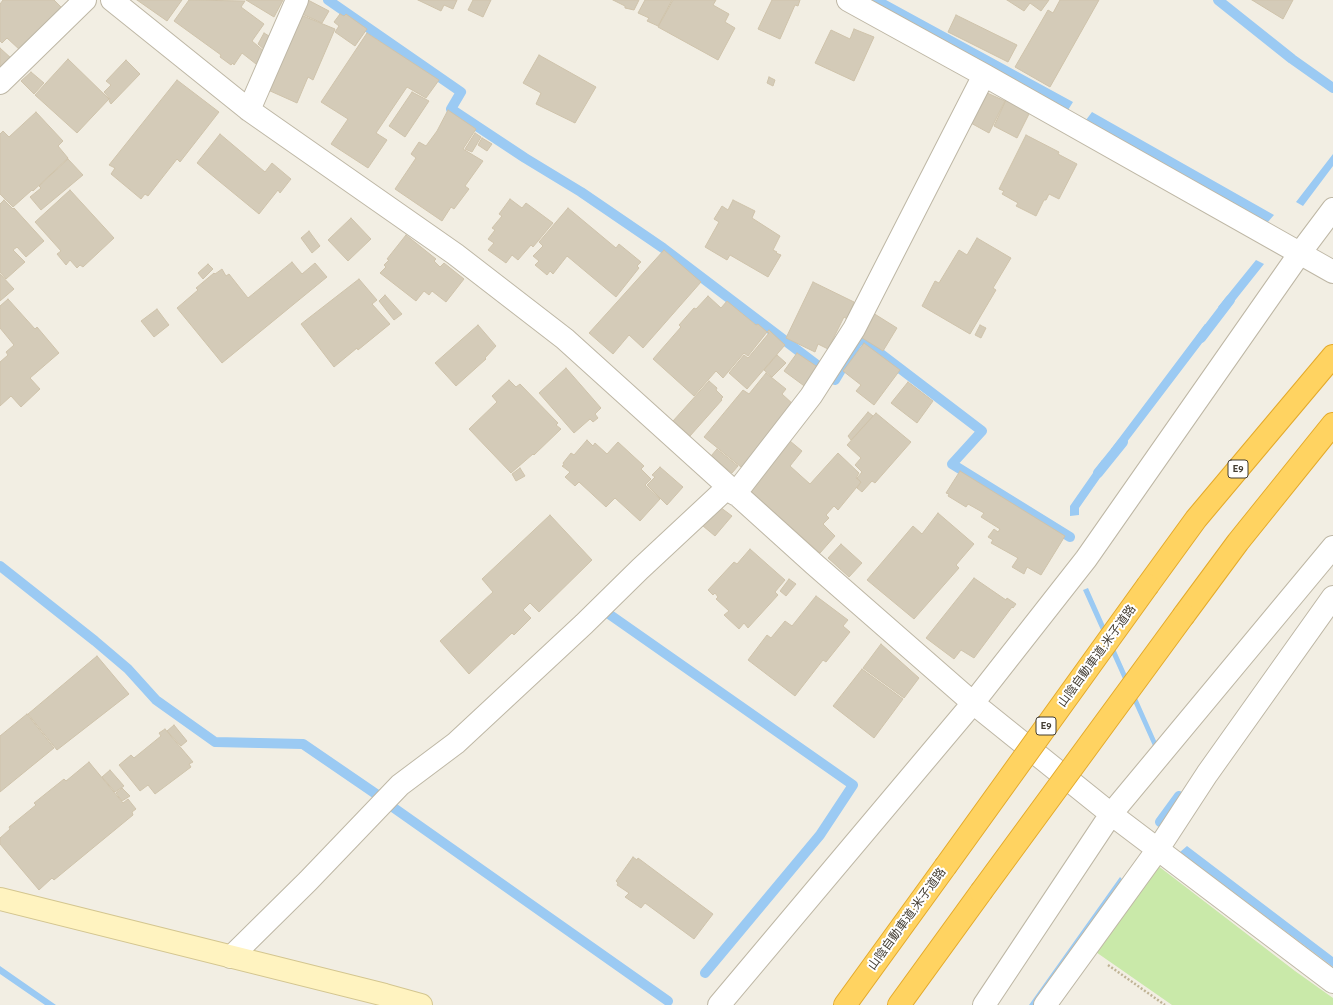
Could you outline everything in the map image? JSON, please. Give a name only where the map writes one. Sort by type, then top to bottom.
[{"type":"highway","name":"山陰自動車道;米子道路","points":[[845,1005],[1196,518],[1333,356]]},
{"type":"highway","points":[[899,1005],[1238,542],[1333,424]]},
{"type":"highway","points":[[908,1005],[945,942]]},
{"type":"street","points":[[0,83],[85,0]]},
{"type":"street","points":[[112,0],[249,110],[455,254],[559,334],[732,490],[973,703],[1111,814],[1333,982]]},
{"type":"street","points":[[249,110],[298,0]]},
{"type":"street","points":[[848,0],[984,74],[1333,272]]},
{"type":"street","points":[[231,957],[308,881],[400,785],[456,743],[584,624],[640,569],[732,490],[811,396],[854,329],[984,74]]},
{"type":"street","points":[[719,1005],[973,703],[1086,559],[1300,253],[1333,209]]},
{"type":"street","points":[[984,1005],[1111,814],[1333,547]]},
{"type":"street","points":[[1045,1005],[1158,849],[1207,774],[1333,597]]},
{"type":"street","points":[[0,899],[231,957],[382,1000],[421,1005]]},
{"type":"path","points":[[1085,949],[1165,1005]]},
{"type":"green space","points":[[1157,865],[1295,971],[1333,998],[1333,1005],[1172,1005],[1093,950]]},
{"type":"water","points":[[863,0],[886,0],[1073,102],[1068,110]]},
{"type":"water","points":[[1092,112],[1274,215],[1267,223],[1086,120]]},
{"type":"water","points":[[1333,154],[1333,166],[1303,206],[1296,202]]},
{"type":"water","points":[[1256,260],[1264,264],[1225,313],[1218,307]]},
{"type":"water","points":[[1205,324],[1212,330],[1117,455],[1111,449]]},
{"type":"water","points":[[1102,460],[1109,465],[1079,508],[1079,515],[1070,516],[1070,506]]},
{"type":"water","points":[[1088,588],[1157,743],[1154,748],[1083,590]]},
{"type":"water","points":[[1187,846],[1333,957],[1333,967],[1180,852]]},
{"type":"water","points":[[1120,877],[1125,882],[1038,1005],[1029,1005]]},
{"type":"water","points":[[0,966],[56,1005],[45,1005],[0,974]]},
{"type":"building","points":[[3,0],[54,0],[63,9],[21,51],[7,38],[2,43],[0,41],[0,4]]},
{"type":"building","points":[[137,0],[182,0],[167,21]]},
{"type":"building","points":[[189,0],[245,1],[241,7],[264,24],[252,41],[265,52],[256,64],[242,53],[234,65],[233,63],[231,65],[220,57],[221,55],[174,21]]},
{"type":"building","points":[[246,0],[283,0],[274,17]]},
{"type":"building","points":[[308,0],[329,11],[322,23],[302,14]]},
{"type":"building","points":[[418,0],[457,0],[453,9],[444,5],[441,11]]},
{"type":"building","points":[[473,0],[491,0],[483,17],[468,10]]},
{"type":"building","points":[[613,0],[639,0],[634,10],[625,8],[625,6]]},
{"type":"building","points":[[645,0],[672,0],[658,26],[647,21],[649,18],[638,13]]},
{"type":"building","points":[[673,0],[716,0],[713,5],[729,14],[725,22],[735,28],[718,60],[658,27]]},
{"type":"building","points":[[772,0],[800,0],[798,6],[795,5],[780,39],[758,29]]},
{"type":"building","points":[[1007,0],[1049,0],[1041,11],[1030,3],[1024,11]]},
{"type":"building","points":[[1060,0],[1099,0],[1050,87],[1015,67],[1048,10],[1053,13]]},
{"type":"building","points":[[1252,0],[1293,0],[1283,19]]},
{"type":"building","points":[[340,14],[344,16],[346,14],[367,29],[355,46],[335,32],[339,26],[334,22]]},
{"type":"building","points":[[301,15],[335,29],[313,80],[308,77],[297,103],[268,90]]},
{"type":"building","points":[[956,15],[1017,45],[1008,62],[948,32]]},
{"type":"building","points":[[854,29],[874,37],[854,81],[815,63],[831,30],[850,39]]},
{"type":"building","points":[[264,33],[274,39],[267,52],[258,44]]},
{"type":"building","points":[[367,33],[439,80],[426,98],[407,87],[376,133],[387,140],[368,168],[331,144],[348,119],[321,102]]},
{"type":"building","points":[[0,48],[12,59],[0,71]]},
{"type":"building","points":[[539,55],[596,87],[575,123],[536,104],[541,93],[523,83]]},
{"type":"building","points":[[68,59],[109,99],[77,133],[35,95]]},
{"type":"building","points":[[126,60],[140,74],[111,104],[109,101],[110,99],[104,92],[111,85],[106,81]]},
{"type":"building","points":[[31,72],[44,83],[34,94],[21,81]]},
{"type":"building","points":[[769,77],[775,80],[773,86],[767,83]]},
{"type":"building","points":[[177,80],[219,112],[180,162],[177,159],[148,196],[145,194],[141,199],[111,174],[115,168],[109,165]]},
{"type":"building","points":[[412,92],[429,101],[405,137],[389,126]]},
{"type":"building","points":[[985,92],[1005,101],[989,133],[969,122]]},
{"type":"building","points":[[1006,100],[1030,112],[1017,138],[994,126]]},
{"type":"building","points":[[448,110],[476,129],[463,149],[483,161],[465,186],[469,189],[454,209],[451,207],[442,221],[395,189],[416,158],[411,154],[419,142],[426,146],[437,131]]},
{"type":"building","points":[[36,112],[63,141],[58,146],[68,158],[33,191],[32,190],[13,207],[0,194],[0,134],[3,131],[9,137]]},
{"type":"building","points":[[475,133],[481,137],[472,152],[465,149]]},
{"type":"building","points":[[220,134],[265,172],[272,163],[291,179],[280,193],[278,190],[259,214],[197,163]]},
{"type":"building","points":[[1026,135],[1059,152],[1058,154],[1077,164],[1059,199],[1049,194],[1046,200],[1044,200],[1036,216],[1016,206],[1018,203],[1002,194],[1004,191],[999,189]]},
{"type":"building","points":[[482,138],[492,144],[487,151],[478,145]]},
{"type":"building","points":[[68,159],[83,175],[41,210],[30,197],[41,188],[39,186]]},
{"type":"building","points":[[70,190],[114,238],[83,267],[80,265],[77,268],[70,260],[66,265],[57,254],[61,251],[35,222]]},
{"type":"building","points":[[510,199],[522,208],[526,203],[553,223],[533,247],[531,245],[518,260],[512,255],[506,263],[488,250],[494,243],[488,239],[495,230],[492,228],[502,216],[499,214]]},
{"type":"building","points":[[4,200],[13,209],[14,208],[44,241],[26,257],[17,247],[13,250],[25,262],[6,279],[0,272],[0,204]]},
{"type":"building","points":[[733,200],[755,211],[752,218],[780,236],[773,250],[781,255],[768,277],[730,255],[727,260],[705,247],[719,222],[714,219],[722,206],[728,210]]},
{"type":"building","points":[[568,208],[616,248],[619,244],[641,262],[637,266],[639,268],[616,297],[567,256],[553,274],[550,271],[547,275],[535,265],[539,261],[533,256],[543,246],[539,242]]},
{"type":"building","points":[[351,218],[371,239],[348,261],[328,240]]},
{"type":"building","points":[[309,231],[320,246],[312,253],[301,238]]},
{"type":"building","points":[[406,235],[436,259],[434,261],[440,267],[444,263],[464,279],[446,302],[432,291],[429,295],[424,291],[416,301],[380,273],[386,267],[384,265],[389,260],[387,259]]},
{"type":"building","points":[[977,238],[1011,258],[993,288],[996,290],[970,334],[922,306],[935,281],[939,283],[959,250],[967,255]]},
{"type":"building","points":[[664,250],[701,282],[643,348],[629,335],[613,354],[589,333]]},
{"type":"building","points":[[292,262],[302,274],[315,263],[327,277],[222,363],[177,308],[198,290],[196,288],[214,273],[215,274],[222,269],[226,276],[229,274],[248,298]]},
{"type":"building","points":[[208,264],[213,269],[203,279],[198,273]]},
{"type":"building","points":[[0,274],[14,289],[0,301]]},
{"type":"building","points":[[359,279],[377,300],[372,304],[390,324],[334,367],[301,324]]},
{"type":"building","points":[[813,282],[854,302],[847,319],[844,317],[828,349],[818,344],[815,352],[786,338]]},
{"type":"building","points":[[385,295],[402,314],[394,320],[379,301]]},
{"type":"building","points":[[708,296],[721,308],[727,301],[756,325],[758,324],[767,332],[748,356],[744,353],[723,378],[716,371],[694,396],[653,359],[681,327],[679,325],[694,308],[696,309]]},
{"type":"building","points":[[8,299],[35,329],[37,327],[59,353],[30,378],[40,389],[21,407],[11,396],[0,406],[0,362],[8,355],[6,352],[14,345],[0,328],[0,306]]},
{"type":"building","points":[[157,309],[169,325],[154,337],[141,321]]},
{"type":"building","points":[[873,313],[897,328],[883,351],[859,336]]},
{"type":"building","points":[[478,325],[496,346],[485,358],[486,359],[456,386],[435,363]]},
{"type":"building","points":[[980,325],[986,328],[981,338],[975,335]]},
{"type":"building","points":[[769,330],[785,345],[747,389],[729,373],[744,355],[748,358],[769,333],[767,332]]},
{"type":"building","points":[[864,343],[900,370],[874,405],[856,391],[861,385],[843,371]]},
{"type":"building","points":[[797,353],[822,370],[807,388],[784,371]]},
{"type":"building","points":[[777,355],[786,363],[772,377],[764,370]]},
{"type":"building","points":[[566,368],[601,408],[595,414],[598,418],[593,422],[590,419],[574,433],[539,393]]},
{"type":"building","points":[[766,373],[786,389],[782,394],[794,405],[744,468],[704,437],[743,390],[749,394]]},
{"type":"building","points":[[509,380],[516,387],[520,384],[558,423],[556,425],[561,429],[534,455],[533,454],[511,473],[469,429],[497,402],[492,396]]},
{"type":"building","points":[[709,381],[717,388],[716,390],[723,397],[721,399],[722,400],[690,436],[673,421]]},
{"type":"building","points":[[908,382],[933,401],[917,423],[891,403]]},
{"type":"building","points":[[868,412],[873,416],[851,440],[848,436]]},
{"type":"building","points":[[876,413],[911,442],[875,483],[872,481],[862,492],[857,488],[861,482],[857,478],[862,472],[855,465],[861,458],[847,445]]},
{"type":"building","points":[[587,440],[593,446],[595,443],[607,454],[618,442],[644,466],[641,469],[651,479],[645,485],[660,499],[640,521],[615,498],[606,507],[579,482],[575,486],[565,477],[570,472],[562,466],[564,465],[563,463],[571,453],[574,455]]},
{"type":"building","points":[[790,441],[802,451],[790,466],[810,484],[838,453],[859,473],[856,478],[861,482],[838,510],[834,506],[826,515],[829,518],[823,524],[835,536],[820,553],[748,489]]},
{"type":"building","points":[[717,449],[738,466],[732,473],[711,456]]},
{"type":"building","points":[[660,467],[683,487],[667,505],[647,485],[655,477],[652,475]]},
{"type":"building","points":[[520,468],[525,476],[516,481],[512,474]]},
{"type":"building","points":[[960,471],[1065,536],[1041,575],[1027,567],[1024,574],[1012,567],[1018,558],[991,543],[993,540],[988,537],[994,529],[998,532],[1000,529],[981,517],[984,513],[968,504],[966,507],[948,496],[949,494],[946,493]]},
{"type":"building","points":[[720,507],[732,516],[715,536],[703,526]]},
{"type":"building","points":[[938,513],[974,544],[956,565],[959,568],[914,619],[867,580],[913,526],[922,534]]},
{"type":"building","points":[[550,515],[592,560],[539,612],[530,603],[523,610],[531,618],[514,635],[512,633],[469,674],[440,641],[493,592],[482,579]]},
{"type":"building","points":[[841,544],[862,563],[849,577],[828,558]]},
{"type":"building","points":[[750,549],[785,580],[775,592],[778,595],[748,628],[744,623],[739,629],[724,615],[729,611],[716,599],[718,597],[715,593],[713,595],[708,590],[734,562],[737,564]]},
{"type":"building","points":[[974,578],[1006,600],[1007,598],[1016,604],[1013,608],[1012,607],[974,658],[961,650],[954,659],[926,638]]},
{"type":"building","points":[[789,579],[796,584],[786,596],[780,591]]},
{"type":"building","points":[[816,596],[848,620],[843,626],[850,632],[826,662],[823,660],[795,696],[748,660],[767,635],[771,638],[785,621],[792,626]]},
{"type":"building","points":[[881,644],[919,678],[904,698],[863,668]]},
{"type":"building","points":[[97,656],[129,694],[57,750],[28,714]]},
{"type":"building","points":[[862,669],[903,699],[874,738],[833,706]]},
{"type":"building","points":[[27,714],[54,748],[0,792],[0,736]]},
{"type":"building","points":[[174,725],[187,741],[181,746],[167,731]]},
{"type":"building","points":[[165,729],[193,762],[189,764],[191,767],[155,794],[148,785],[140,791],[119,765],[131,755],[134,758],[161,736],[159,733]]},
{"type":"building","points":[[89,762],[123,803],[128,799],[136,809],[132,812],[133,815],[54,880],[52,878],[39,890],[0,844],[0,838],[10,829],[9,827],[36,805],[34,803],[64,779],[66,781]]},
{"type":"building","points":[[110,770],[124,786],[115,792],[102,777]]},
{"type":"building","points":[[122,788],[130,796],[122,801],[116,793]]},
{"type":"building","points":[[633,857],[637,860],[638,858],[713,914],[694,939],[645,903],[641,908],[625,897],[629,893],[617,885],[618,883],[616,881]]},
{"type":"waterway","points":[[328,0],[461,92],[451,109],[525,158],[581,192],[663,248],[821,368]]},
{"type":"waterway","points":[[1218,0],[1292,59],[1333,88]]},
{"type":"waterway","points":[[1201,338],[1230,300]]},
{"type":"waterway","points":[[835,380],[860,338],[982,431],[952,464],[1070,537]]},
{"type":"waterway","points":[[1098,473],[1123,442]]},
{"type":"waterway","points":[[0,566],[128,669],[156,700],[215,742],[303,744],[376,794]]},
{"type":"waterway","points":[[606,612],[853,785],[820,835],[705,973]]},
{"type":"waterway","points":[[1160,822],[1179,796]]},
{"type":"waterway","points":[[394,808],[668,1001]]}]
